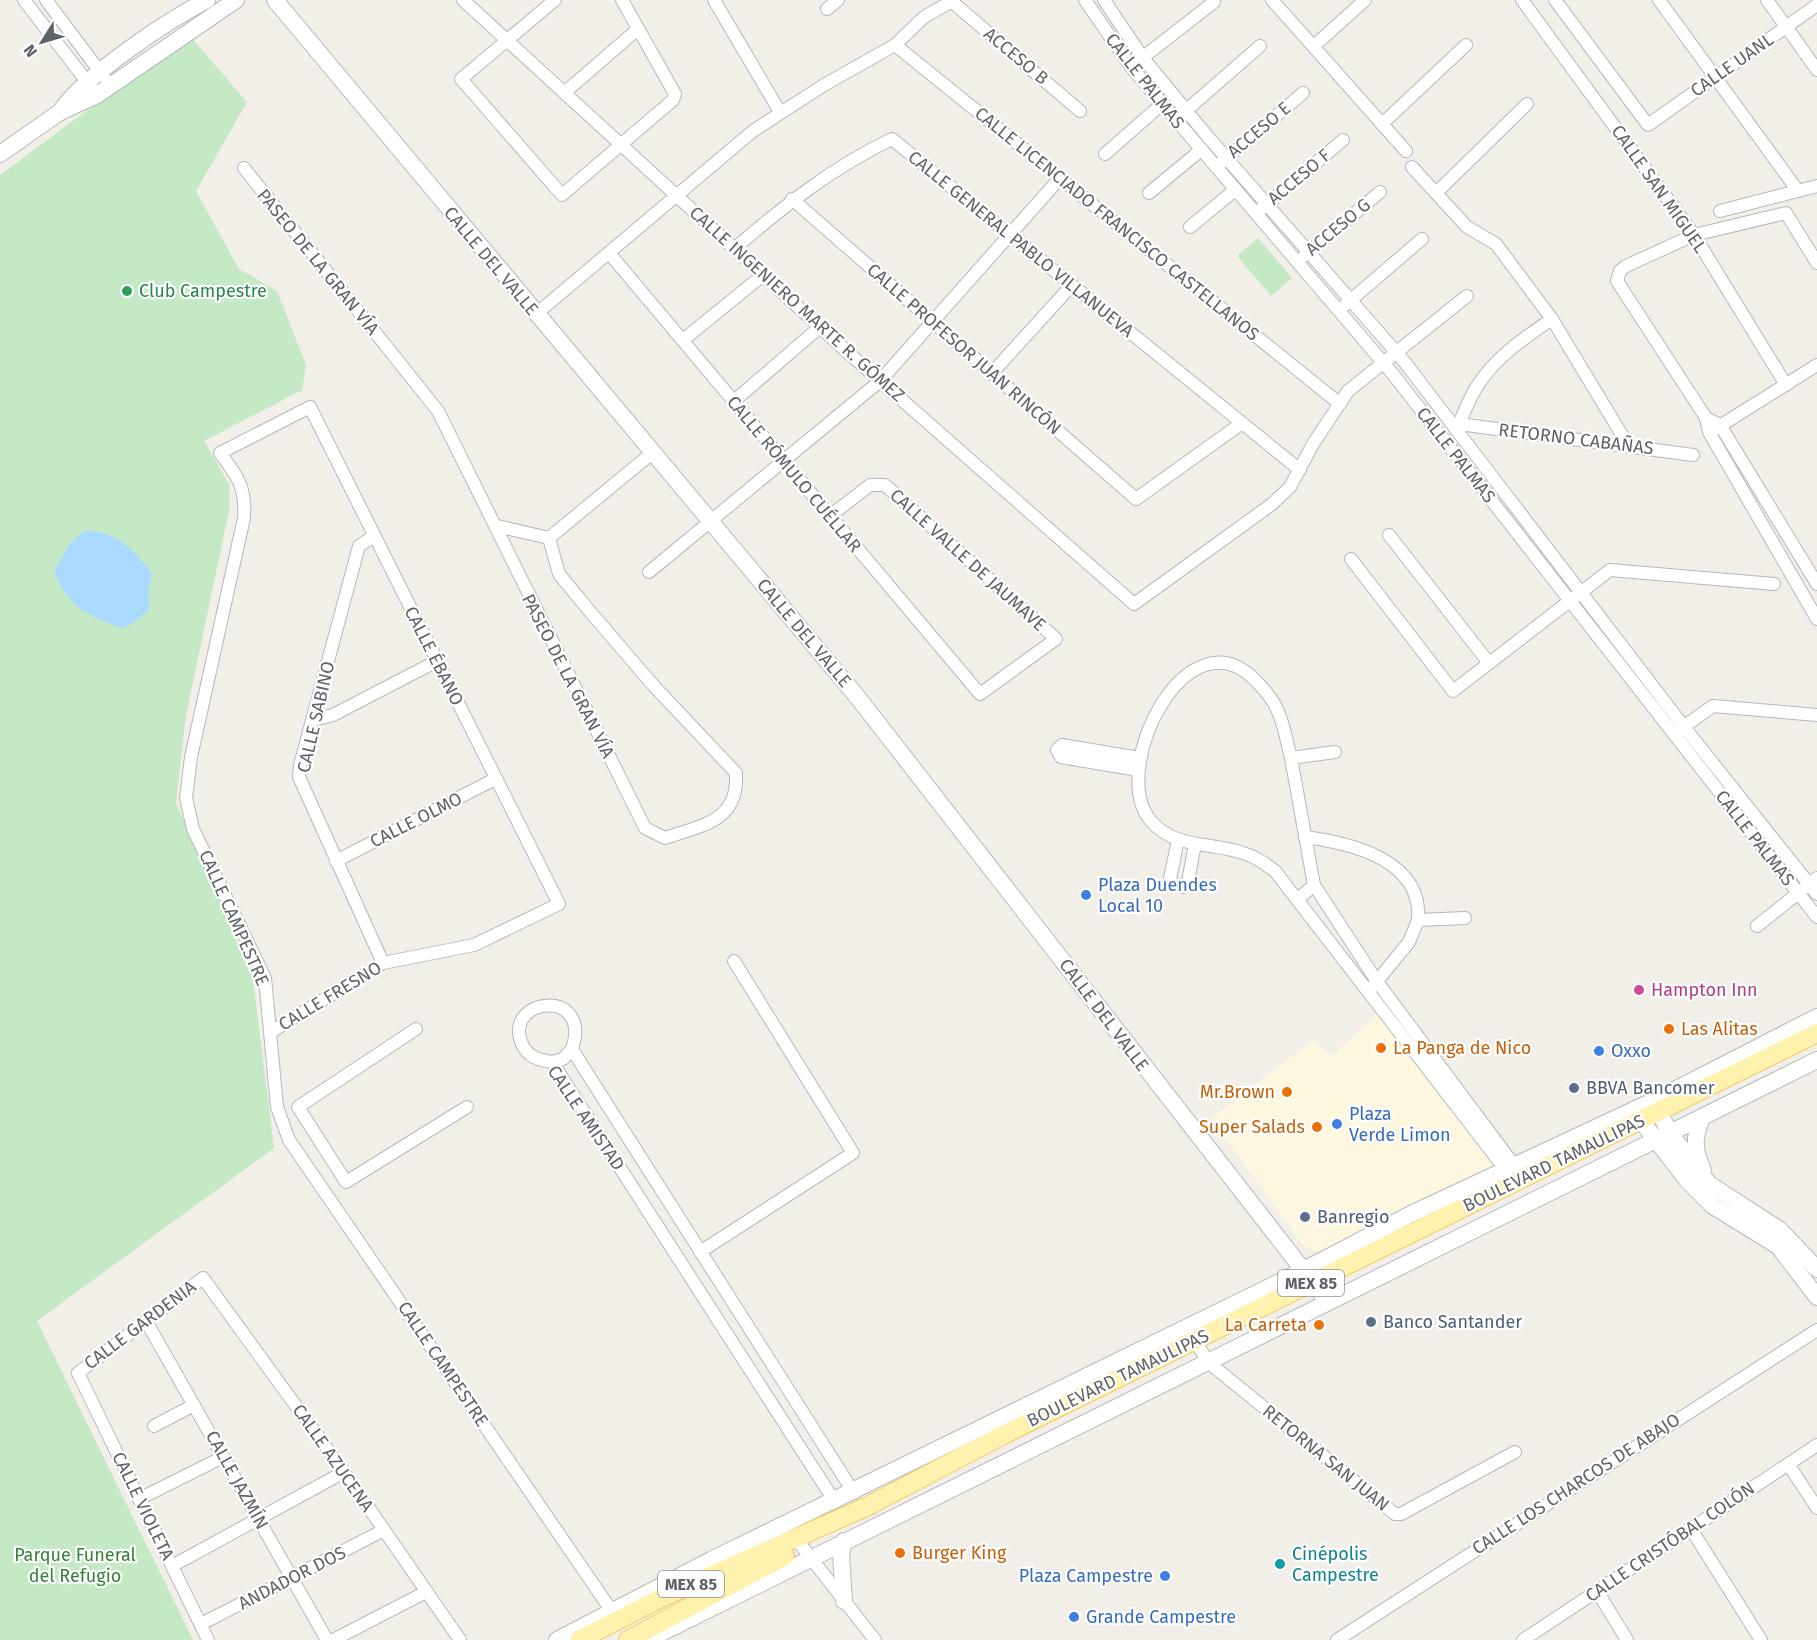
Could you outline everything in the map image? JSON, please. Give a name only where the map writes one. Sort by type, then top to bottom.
[{"type":"main road","name":"BOULEVARD TAMAULIPAS","points":[[579,1640],[667,1595],[714,1567],[803,1548],[868,1506],[1653,1121],[1810,1035]]},
{"type":"main road","name":"BOULEVARD TAMAULIPAS","points":[[1315,1287],[1575,1144],[1653,1121]]},
{"type":"main road","name":"BOULEVARD TAMAULIPAS","points":[[628,1640],[685,1607],[803,1548],[888,1513],[1198,1345]]},
{"type":"main road","points":[[685,1607],[710,1589],[714,1567]]},
{"type":"street","points":[[24,0],[99,84]]},
{"type":"street","points":[[46,0],[99,84]]},
{"type":"street","points":[[0,154],[99,84],[202,6],[236,0]]},
{"type":"street","name":"CALLE DEL VALLE","points":[[275,0],[535,315],[711,520],[859,699],[1315,1287]]},
{"type":"street","name":"CALLE INGENIERO MARTE R. GÓMEZ","points":[[462,0],[880,381],[1134,604],[1272,504],[1290,488],[1300,470]]},
{"type":"street","points":[[555,0],[461,79],[562,195],[673,100],[675,94],[622,0]]},
{"type":"street","points":[[714,0],[780,112]]},
{"type":"street","points":[[827,9],[838,0]]},
{"type":"street","name":"CALLE PALMAS","points":[[1104,0],[1143,58],[1186,111],[1458,427],[1684,726],[1814,886]]},
{"type":"street","points":[[1272,0],[1406,151]]},
{"type":"street","points":[[1314,46],[1365,0]]},
{"type":"street","name":"CALLE SAN MIGUEL","points":[[1522,0],[1694,235],[1785,385]]},
{"type":"street","name":"CALLE UANL","points":[[1555,0],[1648,125],[1817,5]]},
{"type":"street","points":[[1659,0],[1798,191]]},
{"type":"street","points":[[1767,0],[1817,70]]},
{"type":"street","points":[[535,315],[753,131],[780,112],[895,45],[924,17],[952,1]]},
{"type":"street","name":"ACCESO B","points":[[952,1],[1080,111]]},
{"type":"street","name":"CALLE PALMAS","points":[[1090,2],[1131,68],[1382,362],[1817,917]]},
{"type":"street","points":[[1131,68],[1214,2]]},
{"type":"street","points":[[564,93],[638,29]]},
{"type":"street","name":"CALLE LICENCIADO FRANCISCO CASTELLANOS","points":[[895,45],[1340,404]]},
{"type":"street","points":[[1382,124],[1466,45]]},
{"type":"street","points":[[1175,120],[1260,46]]},
{"type":"street","name":"ACCESO E","points":[[1215,167],[1303,93]]},
{"type":"street","points":[[1105,154],[1162,104]]},
{"type":"street","points":[[1436,193],[1527,104]]},
{"type":"street","name":"CALLE GENERAL PABLO VILLANUEVA","points":[[735,248],[792,199],[855,157],[892,139],[1300,470]]},
{"type":"street","name":"ACCESO F","points":[[1255,214],[1343,140]]},
{"type":"street","points":[[1149,193],[1201,150]]},
{"type":"street","points":[[1412,167],[1467,227],[1496,244],[1552,319],[1628,445]]},
{"type":"street","name":"PASEO DE LA GRAN VÍA","points":[[244,168],[438,411],[645,828],[665,838],[704,825],[726,813],[737,790],[736,773],[653,685],[559,574],[549,538]]},
{"type":"street","points":[[649,572],[880,381],[1060,178]]},
{"type":"street","points":[[1720,211],[1817,186]]},
{"type":"street","points":[[1190,227],[1235,190]]},
{"type":"street","name":"ACCESO G","points":[[1296,262],[1380,192]]},
{"type":"street","name":"CALLE PROFESOR JUAN RINCÓN","points":[[792,199],[1136,500],[1242,423]]},
{"type":"street","points":[[1817,263],[1786,213],[1694,235],[1626,266],[1620,271],[1617,281],[1706,418],[1709,432],[1817,619]]},
{"type":"street","points":[[1337,312],[1422,239]]},
{"type":"street","name":"CALLE RÓMULO CUÉLLAR","points":[[609,253],[980,694]]},
{"type":"street","points":[[682,340],[763,274]]},
{"type":"street","points":[[992,374],[1072,285]]},
{"type":"street","points":[[1300,470],[1348,391],[1467,296]]},
{"type":"street","points":[[1448,444],[1475,389],[1488,370],[1506,351],[1552,319]]},
{"type":"street","points":[[734,401],[820,327]]},
{"type":"street","points":[[1709,432],[1817,365]]},
{"type":"street","name":"CALLE ÉBANO","points":[[310,407],[559,904]]},
{"type":"street","name":"CALLE CAMPESTRE","points":[[310,407],[220,453],[237,475],[244,491],[244,518],[190,757],[186,798],[193,829],[265,978],[277,1107],[289,1140],[613,1613]]},
{"type":"street","points":[[1706,418],[1720,425],[1815,581],[1797,585]]},
{"type":"street","name":"RETORNO CABAÑAS","points":[[1458,427],[1628,445],[1693,455]]},
{"type":"street","points":[[497,526],[549,538],[652,453]]},
{"type":"street","name":"CALLE VALLE DE JAUMAVE","points":[[830,516],[870,485],[879,483],[885,485],[1056,639],[980,694]]},
{"type":"street","points":[[1389,535],[1489,663]]},
{"type":"street","name":"CALLE SABINO","points":[[374,536],[359,546],[299,777],[382,963]]},
{"type":"street","points":[[1351,559],[1453,691],[1610,570],[1774,584]]},
{"type":"street","points":[[313,720],[333,715],[437,661]]},
{"type":"street","points":[[1225,662],[1246,670],[1264,689],[1279,714],[1291,758],[1314,885],[1378,982],[1509,1167],[1275,871],[1260,860],[1241,852],[1178,840],[1164,834],[1150,820],[1140,803],[1139,764],[1158,711],[1170,691],[1187,673],[1204,664],[1225,662]]},
{"type":"street","points":[[1674,734],[1713,706],[1817,715]]},
{"type":"street","points":[[1291,758],[1335,752]]},
{"type":"street","points":[[1101,758],[1139,764]]},
{"type":"street","name":"CALLE OLMO","points":[[336,861],[495,779]]},
{"type":"street","points":[[1305,837],[1353,845],[1392,866],[1407,879],[1417,896],[1418,920],[1409,942],[1378,982],[1367,990]]},
{"type":"street","points":[[1178,840],[1170,878],[1172,884],[1178,887],[1188,882],[1195,844]]},
{"type":"street","points":[[1298,899],[1314,885]]},
{"type":"street","points":[[1757,926],[1798,894],[1814,886]]},
{"type":"street","name":"CALLE FRESNO","points":[[271,1032],[382,963],[474,945],[559,904]]},
{"type":"street","points":[[1418,920],[1466,918]]},
{"type":"street","points":[[700,1252],[853,1153],[734,961]]},
{"type":"street","name":"CALLE AMISTAD","points":[[835,1502],[552,1062],[538,1060],[525,1051],[519,1037],[520,1025],[524,1016],[535,1007],[548,1004],[567,1011],[574,1021],[577,1035],[572,1049],[854,1493]]},
{"type":"street","points":[[1810,1035],[1817,1017]]},
{"type":"street","points":[[416,1029],[298,1107],[336,1168],[346,1182],[467,1107]]},
{"type":"street","points":[[552,1062],[563,1059],[572,1049]]},
{"type":"street","points":[[1653,1121],[1702,1118],[1817,1060]]},
{"type":"street","points":[[1702,1118],[1694,1142],[1696,1154],[1709,1184]]},
{"type":"street","points":[[1653,1121],[1709,1184],[1780,1230],[1817,1269]]},
{"type":"street","points":[[1653,1121],[1687,1180],[1713,1206],[1778,1246],[1798,1268],[1817,1297]]},
{"type":"street","points":[[557,1640],[714,1567],[854,1493],[1198,1345],[1315,1287],[1509,1167],[1575,1144]]},
{"type":"street","points":[[318,1182],[336,1168]]},
{"type":"street","points":[[642,1203],[661,1190]]},
{"type":"street","name":"CALLE GARDENIA","points":[[78,1373],[203,1278]]},
{"type":"street","name":"CALLE AZUCENA","points":[[203,1278],[344,1472],[460,1640]]},
{"type":"street","name":"CALLE JAZMÍN","points":[[146,1321],[327,1640]]},
{"type":"street","points":[[731,1340],[749,1328]]},
{"type":"street","name":"CALLE LOS CHARCOS DE ABAJO","points":[[1336,1640],[1817,1330]]},
{"type":"street","name":"RETORNA SAN JUAN","points":[[1198,1345],[1395,1514],[1401,1514],[1515,1452]]},
{"type":"street","name":"CALLE VIOLETA","points":[[78,1373],[208,1640]]},
{"type":"street","points":[[154,1426],[194,1405]]},
{"type":"street","name":"CALLE CRISTÓBAL COLÓN","points":[[1523,1640],[1817,1445]]},
{"type":"street","points":[[140,1499],[223,1457]]},
{"type":"street","points":[[1788,1464],[1817,1508]]},
{"type":"street","points":[[818,1475],[836,1465]]},
{"type":"street","points":[[172,1566],[344,1472]]},
{"type":"street","points":[[647,1640],[803,1548],[844,1541],[888,1513]]},
{"type":"street","points":[[1691,1529],[1761,1640]]},
{"type":"street","name":"ANDADOR DOS","points":[[201,1624],[384,1530]]},
{"type":"street","points":[[844,1541],[841,1554],[844,1601]]},
{"type":"street","points":[[803,1548],[874,1640]]},
{"type":"street","points":[[1597,1591],[1627,1640]]},
{"type":"street","points":[[333,1640],[426,1592]]},
{"type":"shaded area","points":[[1379,1013],[1494,1167],[1328,1250],[1313,1251],[1302,1244],[1211,1118],[1314,1040],[1331,1057]]},
{"type":"green space","name":"Parque Funeral del Refugio","points":[[189,35],[247,102],[196,191],[239,269],[277,291],[306,365],[302,390],[204,441],[229,484],[230,506],[186,715],[176,803],[253,979],[274,1148],[37,1321],[193,1640],[0,1640],[0,175]]},
{"type":"green space","points":[[1258,238],[1292,278],[1271,296],[1237,256]]},
{"type":"water","points":[[85,531],[106,534],[123,543],[152,573],[148,592],[150,608],[138,620],[123,628],[90,614],[73,602],[65,593],[54,571],[71,542]]},
{"type":"place","name":"Club Campestre","points":[[127,291]]},
{"type":"place","name":"Plaza Duendes Local 10","points":[[1086,895]]},
{"type":"place","name":"Hampton Inn","points":[[1639,990]]},
{"type":"place","name":"Las Alitas","points":[[1669,1029]]},
{"type":"place","name":"La Panga de Nico","points":[[1381,1048]]},
{"type":"place","name":"Oxxo","points":[[1599,1051]]},
{"type":"place","name":"BBVA Bancomer","points":[[1574,1088]]},
{"type":"place","name":"Mr.Brown","points":[[1287,1092]]},
{"type":"place","name":"Plaza Verde Limon","points":[[1337,1124]]},
{"type":"place","name":"Super Salads","points":[[1317,1127]]},
{"type":"place","name":"Banregio","points":[[1305,1217]]},
{"type":"place","name":"Banco Santander","points":[[1371,1322]]},
{"type":"place","name":"La Carreta","points":[[1319,1325]]},
{"type":"place","name":"Burger King","points":[[900,1553]]},
{"type":"place","name":"Cinépolis Campestre","points":[[1280,1564]]},
{"type":"place","name":"Plaza Campestre","points":[[1165,1576]]},
{"type":"place","name":"Grande Campestre","points":[[1074,1617]]}]
